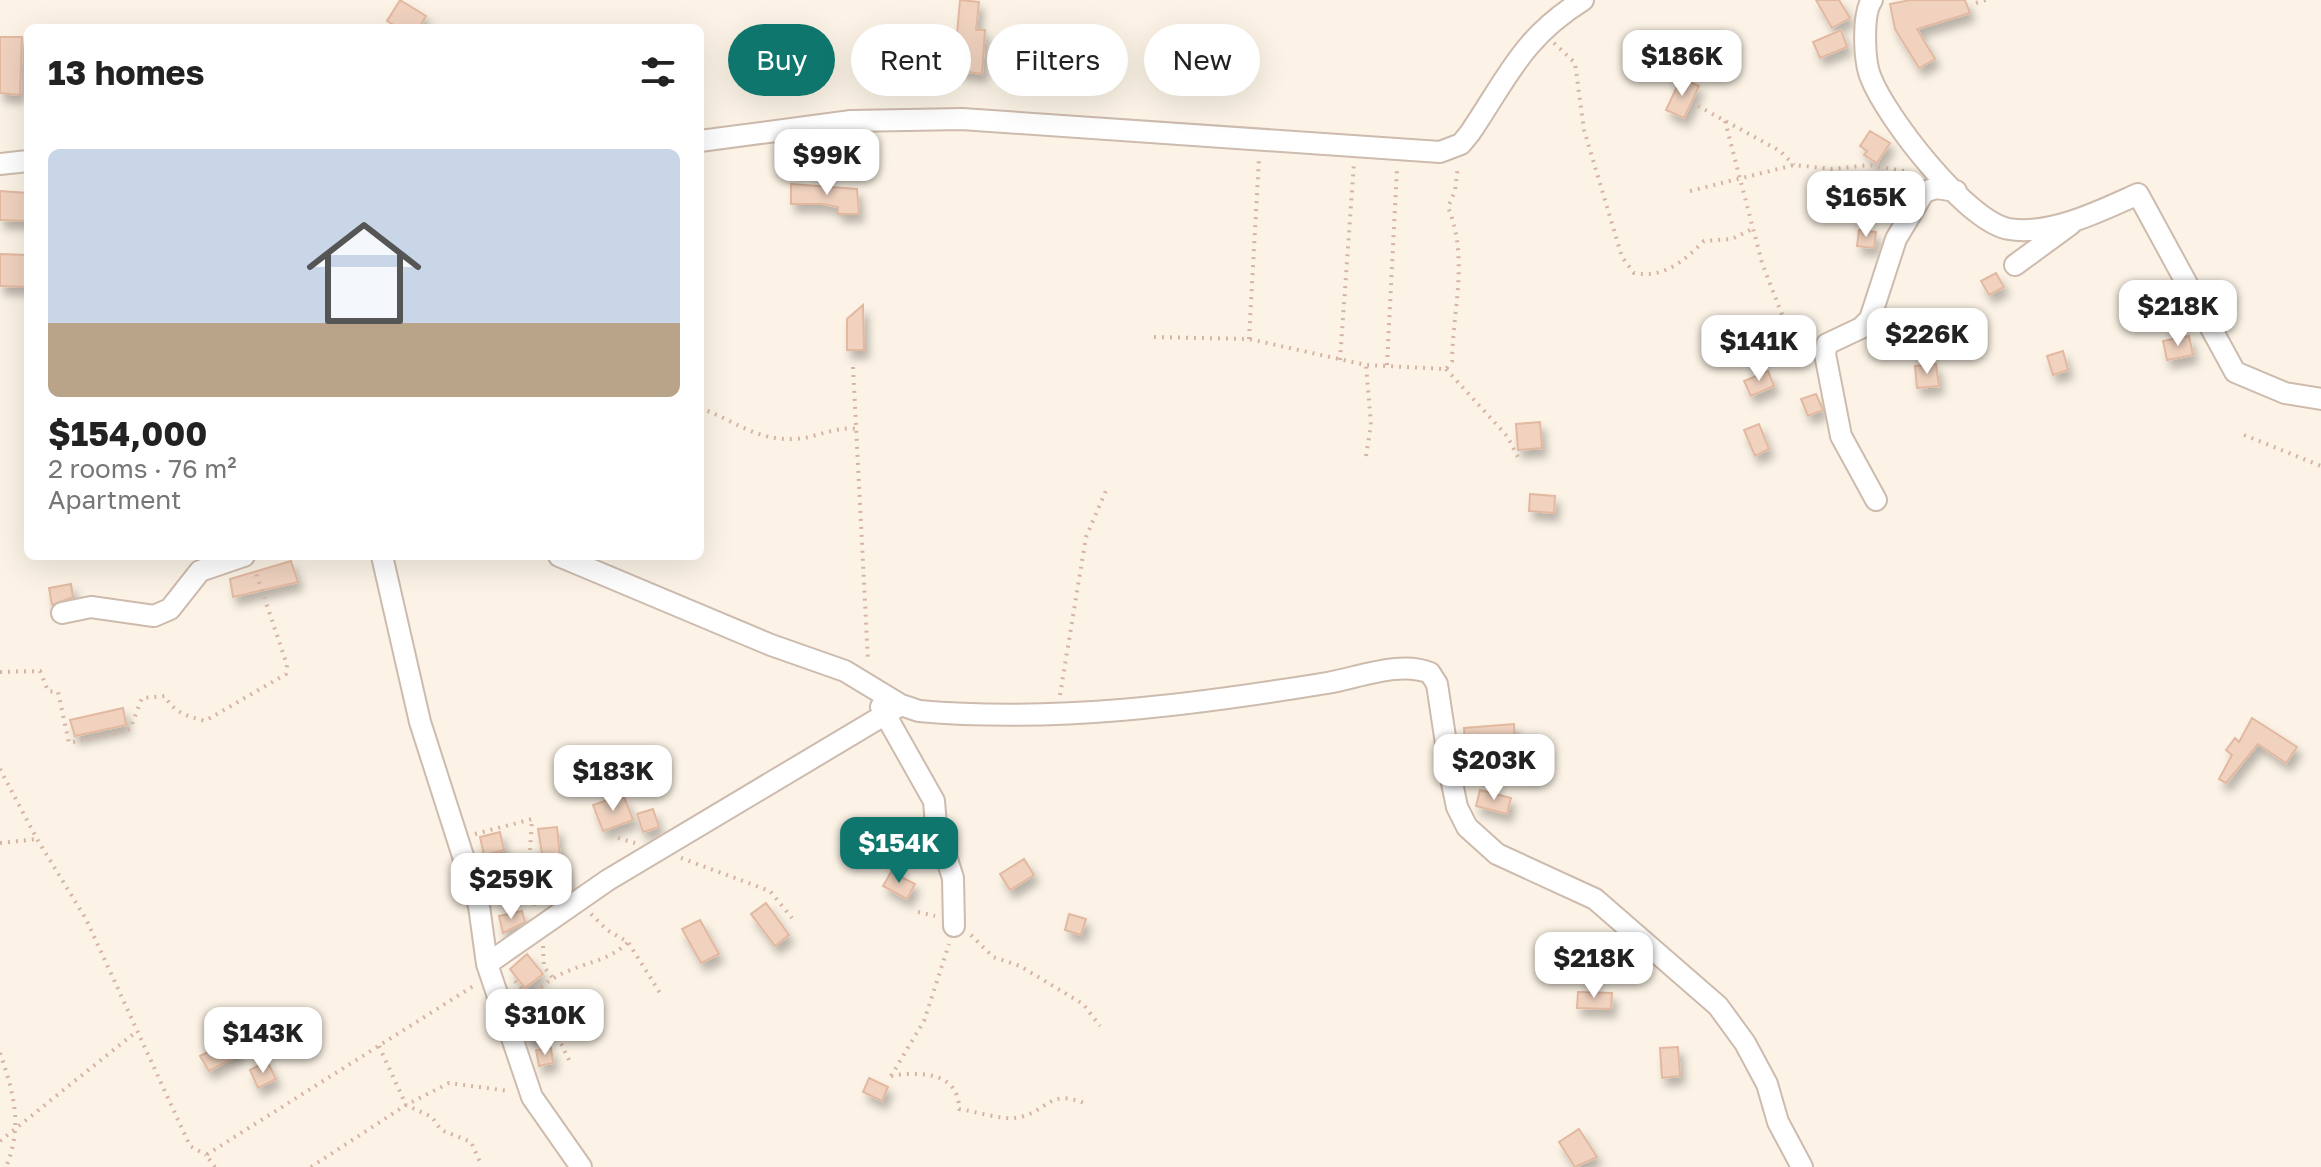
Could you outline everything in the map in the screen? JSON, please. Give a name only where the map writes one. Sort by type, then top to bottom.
[{"type":"street","points":[[1872,0],[1864,18],[1869,76],[1895,121],[1956,191],[1991,222],[2010,229],[2071,224]]},
{"type":"street","points":[[704,140],[851,121],[911,118],[1260,138],[1440,152],[1461,144],[1529,41],[1574,4]]},
{"type":"street","points":[[0,164],[24,161]]},
{"type":"street","points":[[1876,500],[1841,436],[1825,354],[1827,344],[1861,328],[1870,319],[1896,239],[1924,192],[1936,188],[1956,191]]},
{"type":"street","points":[[2015,265],[2071,224],[2138,194],[2235,372],[2285,393],[2321,399]]},
{"type":"street","points":[[383,560],[406,670],[479,906],[489,969],[532,1097],[581,1167]]},
{"type":"street","points":[[569,560],[771,645],[845,671],[870,686],[892,711],[934,801],[936,825],[953,878],[954,926]]},
{"type":"street","points":[[62,613],[91,607],[154,616],[170,609],[200,571],[250,562]]},
{"type":"street","points":[[489,969],[540,927],[660,849],[892,711],[1057,713],[1201,701],[1406,669],[1430,673],[1437,684],[1457,807],[1467,827],[1497,854],[1595,899],[1718,1006],[1745,1043],[1767,1084],[1778,1122],[1802,1167]]},
{"type":"path","points":[[1976,3],[1986,0]]},
{"type":"path","points":[[1541,30],[1575,63],[1584,130],[1622,257],[1634,273],[1649,276],[1661,273],[1685,259],[1704,241],[1732,239],[1754,228]]},
{"type":"path","points":[[1698,106],[1780,151],[1794,165]]},
{"type":"path","points":[[1725,121],[1762,263],[1791,338],[1807,347],[1827,344]]},
{"type":"path","points":[[1249,339],[1260,138]]},
{"type":"path","points":[[1446,369],[1452,361],[1461,256],[1457,229],[1448,207],[1455,191],[1461,144]]},
{"type":"path","points":[[1340,360],[1355,145]]},
{"type":"path","points":[[1387,365],[1398,149]]},
{"type":"path","points":[[1690,191],[1794,165],[1831,169],[1870,165],[1919,176]]},
{"type":"path","points":[[1154,337],[1249,339],[1366,365],[1446,369],[1507,436],[1518,457]]},
{"type":"path","points":[[1366,365],[1371,425],[1366,456]]},
{"type":"path","points":[[853,367],[870,686]]},
{"type":"path","points":[[704,410],[744,431],[764,436],[794,439],[857,429]]},
{"type":"path","points":[[2244,435],[2321,466]]},
{"type":"path","points":[[1057,713],[1086,537],[1108,486]]},
{"type":"path","points":[[0,672],[40,671],[48,691],[58,692],[69,743],[130,729],[142,698],[165,696],[171,707],[181,714],[205,721],[286,674],[287,665],[250,562]]},
{"type":"path","points":[[0,769],[37,839],[86,919],[190,1146],[206,1155],[215,1167]]},
{"type":"path","points":[[458,839],[532,819],[529,867],[544,967],[552,977]]},
{"type":"path","points":[[618,838],[660,849],[770,891],[792,918]]},
{"type":"path","points":[[0,843],[37,839]]},
{"type":"path","points":[[570,907],[587,910],[607,930],[628,942],[660,993]]},
{"type":"path","points":[[918,912],[940,918],[980,941],[993,957],[1020,966],[1055,985],[1083,1004],[1100,1026]]},
{"type":"path","points":[[954,926],[924,1021],[891,1076],[914,1072],[937,1077],[951,1084],[959,1097],[959,1109],[1012,1119],[1036,1112],[1047,1101],[1059,1096],[1086,1104]]},
{"type":"path","points":[[569,1060],[539,998],[540,988],[552,977],[618,952],[628,942]]},
{"type":"path","points":[[206,1155],[379,1046],[489,969]]},
{"type":"path","points":[[0,1141],[137,1031]]},
{"type":"path","points":[[379,1046],[406,1105],[432,1117],[441,1130],[471,1142],[480,1162]]},
{"type":"path","points":[[0,1053],[15,1104],[17,1141],[6,1167]]},
{"type":"path","points":[[311,1167],[406,1105],[449,1083],[532,1097]]},
{"type":"building","points":[[400,0],[426,16],[421,24],[392,24],[387,21]]},
{"type":"building","points":[[960,0],[979,2],[976,30],[985,30],[982,74],[971,72],[971,24],[958,24]]},
{"type":"building","points":[[1816,0],[1839,0],[1850,18],[1832,28]]},
{"type":"building","points":[[1910,0],[1965,0],[1970,13],[1917,29],[1935,59],[1919,68],[1895,29],[1890,4]]},
{"type":"building","points":[[1841,30],[1847,47],[1820,58],[1813,42]]},
{"type":"building","points":[[0,37],[22,37],[20,95],[0,93]]},
{"type":"building","points":[[1681,78],[1699,86],[1684,118],[1666,110]]},
{"type":"building","points":[[1870,131],[1890,143],[1877,163],[1864,155],[1867,151],[1860,146]]},
{"type":"building","points":[[791,184],[857,189],[859,214],[838,214],[838,207],[823,204],[791,204]]},
{"type":"building","points":[[0,191],[24,193],[24,221],[0,220]]},
{"type":"building","points":[[1859,230],[1876,232],[1874,248],[1857,246]]},
{"type":"building","points":[[0,254],[24,255],[24,287],[0,286]]},
{"type":"building","points":[[1996,273],[2004,287],[1989,295],[1981,281]]},
{"type":"building","points":[[863,305],[864,350],[847,350],[847,319]]},
{"type":"building","points":[[2189,336],[2193,355],[2167,360],[2163,341]]},
{"type":"building","points":[[2063,351],[2068,370],[2053,375],[2047,356]]},
{"type":"building","points":[[1936,364],[1939,386],[1917,388],[1915,366]]},
{"type":"building","points":[[1768,371],[1774,386],[1751,396],[1744,381]]},
{"type":"building","points":[[1816,394],[1823,410],[1808,416],[1801,399]]},
{"type":"building","points":[[1540,422],[1542,448],[1518,450],[1516,424]]},
{"type":"building","points":[[1759,424],[1769,449],[1755,456],[1744,430]]},
{"type":"building","points":[[1530,494],[1555,496],[1554,513],[1529,511]]},
{"type":"building","points":[[291,561],[298,582],[233,597],[230,579]]},
{"type":"building","points":[[71,584],[73,597],[52,605],[49,588]]},
{"type":"building","points":[[123,708],[126,725],[75,736],[70,720]]},
{"type":"building","points":[[2252,718],[2297,747],[2286,763],[2258,744],[2226,783],[2219,779],[2232,755],[2226,750],[2235,738],[2239,742]]},
{"type":"building","points":[[1514,724],[1515,739],[1465,743],[1464,728]]},
{"type":"building","points":[[1515,753],[1538,757],[1535,774],[1512,770]]},
{"type":"building","points":[[1480,790],[1511,798],[1507,814],[1476,806]]},
{"type":"building","points":[[616,797],[617,800],[624,797],[633,820],[603,831],[593,805]]},
{"type":"building","points":[[653,809],[659,827],[643,832],[637,814]]},
{"type":"building","points":[[557,827],[560,858],[563,858],[571,890],[549,897],[538,829]]},
{"type":"building","points":[[500,832],[504,850],[484,855],[480,837]]},
{"type":"building","points":[[1024,859],[1034,875],[1010,890],[1000,874]]},
{"type":"building","points":[[891,872],[915,884],[907,899],[883,886]]},
{"type":"building","points":[[766,903],[789,935],[775,946],[751,914]]},
{"type":"building","points":[[522,911],[525,922],[503,933],[499,916]]},
{"type":"building","points":[[1069,914],[1086,919],[1081,935],[1065,930]]},
{"type":"building","points":[[700,920],[719,954],[701,963],[682,929]]},
{"type":"building","points":[[527,954],[543,974],[525,988],[510,969]]},
{"type":"building","points":[[1578,992],[1612,993],[1611,1009],[1577,1008]]},
{"type":"building","points":[[534,1008],[542,1035],[526,1039],[517,1013]]},
{"type":"building","points":[[233,1039],[241,1054],[209,1071],[200,1056]]},
{"type":"building","points":[[1678,1047],[1680,1076],[1662,1078],[1660,1048]]},
{"type":"building","points":[[551,1048],[553,1063],[539,1066],[536,1050]]},
{"type":"building","points":[[267,1061],[276,1079],[258,1088],[250,1070]]},
{"type":"building","points":[[869,1078],[888,1087],[882,1101],[863,1092]]},
{"type":"building","points":[[1579,1129],[1597,1157],[1575,1167],[1559,1142]]}]
